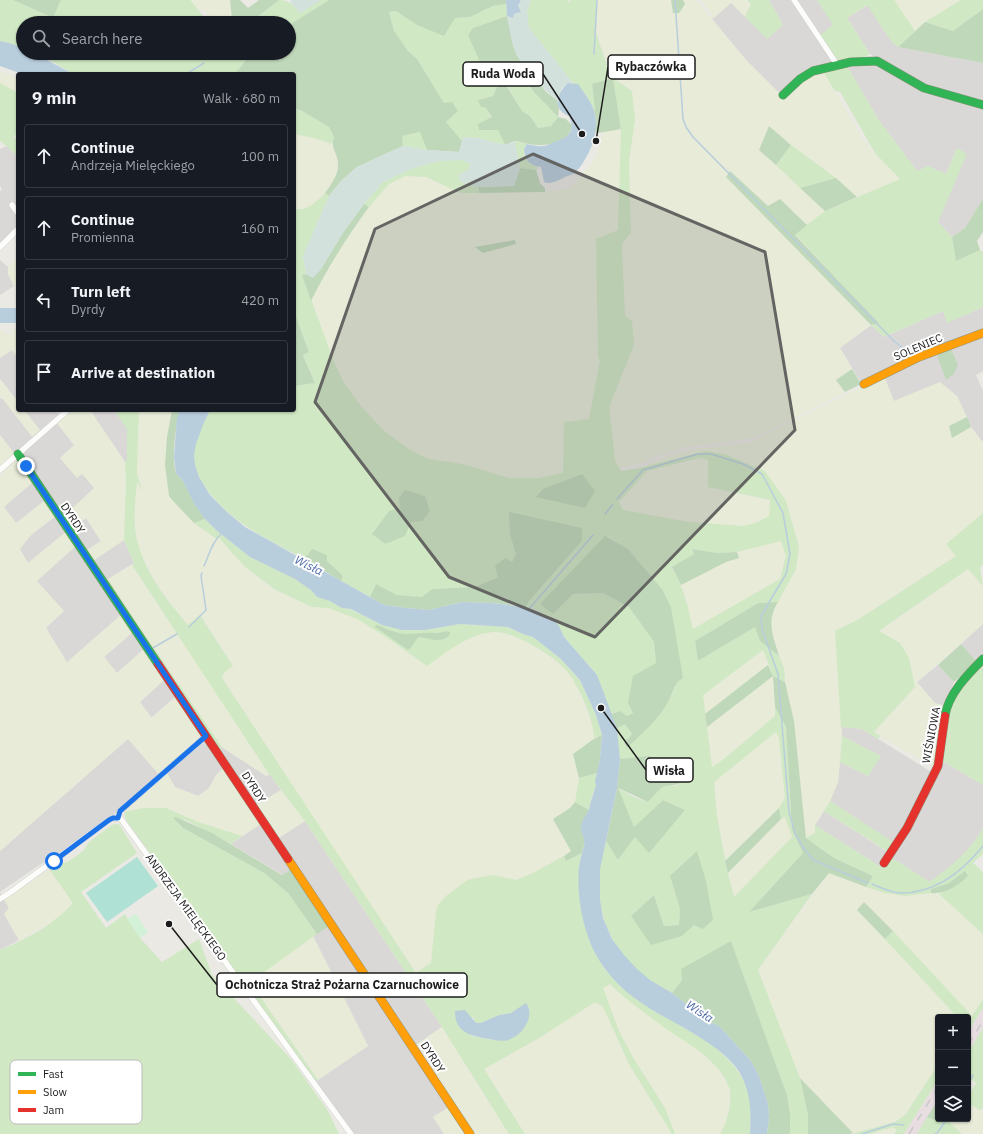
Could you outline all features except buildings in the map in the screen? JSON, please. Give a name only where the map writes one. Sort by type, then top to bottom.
[{"type":"street","points":[[794,0],[838,66]]},
{"type":"street","points":[[782,95],[806,75],[821,69],[861,60],[877,61],[924,88],[983,105]]},
{"type":"street","points":[[12,205],[16,210]]},
{"type":"street","points":[[0,247],[16,231]]},
{"type":"street","name":"SOLENIEC","points":[[864,384],[919,357],[983,333]]},
{"type":"street","points":[[0,470],[66,412]]},
{"type":"street","name":"DYRDY","points":[[18,454],[470,1134]]},
{"type":"street","name":"WIŚNIOWA","points":[[884,862],[907,828],[938,766],[946,710],[967,675],[983,659]]},
{"type":"street","points":[[0,898],[11,892],[109,820],[118,818],[120,811],[206,736]]},
{"type":"street","name":"ANDRZEJA MIELĘCKIEGO","points":[[118,818],[125,822],[350,1134]]},
{"type":"highlighted area","points":[[533,154],[765,252],[795,430],[595,637],[449,577],[315,402],[375,229]]},
{"type":"shaded area","points":[[292,0],[321,0],[300,13],[290,2]]},
{"type":"shaded area","points":[[521,0],[531,0],[527,11],[529,28],[573,83],[568,83],[562,88],[557,100],[531,75],[522,64],[514,49],[507,16],[513,17],[514,14],[518,14],[518,6]]},
{"type":"shaded area","points":[[769,0],[817,0],[834,25],[818,37],[835,64],[780,94],[746,60],[712,19],[731,2],[783,25]]},
{"type":"shaded area","points":[[868,5],[891,40],[898,47],[983,63],[983,102],[926,87],[870,54],[847,18]]},
{"type":"shaded area","points":[[864,63],[880,66],[911,86],[983,110],[983,198],[965,228],[952,237],[938,222],[957,148],[946,174],[928,167],[917,171],[878,119],[847,66]]},
{"type":"shaded area","points":[[463,137],[477,138],[505,145],[515,142],[520,168],[514,186],[478,187],[461,182],[458,175],[467,171],[471,164],[462,160],[439,161],[411,169],[383,182],[364,204],[342,234],[321,269],[313,278],[306,274],[303,256],[329,196],[341,181],[357,167],[403,146],[427,150],[459,152]]},
{"type":"shaded area","points":[[7,146],[16,154],[16,229],[0,243],[0,191],[2,190],[0,185],[0,149]]},
{"type":"shaded area","points":[[0,260],[8,267],[8,274],[14,286],[0,295]]},
{"type":"shaded area","points":[[983,307],[983,371],[976,375],[983,391],[983,441],[971,427],[957,396],[894,401],[884,376],[863,386],[840,348],[871,325],[884,337],[943,311],[947,322]]},
{"type":"shaded area","points":[[12,349],[16,355],[16,399],[0,379],[0,358]]},
{"type":"shaded area","points":[[2,398],[16,410],[16,412],[19,412],[40,430],[26,412],[57,412],[59,415],[62,412],[70,412],[57,423],[74,445],[77,477],[82,473],[95,488],[63,518],[86,518],[101,541],[82,553],[89,563],[124,540],[134,563],[101,583],[122,614],[67,663],[46,628],[63,610],[36,581],[66,532],[28,563],[19,549],[31,535],[56,515],[16,523],[4,507],[18,459],[0,435],[0,399]]},
{"type":"shaded area","points":[[91,412],[115,412],[127,428],[127,460],[125,462]]},
{"type":"shaded area","points":[[983,624],[983,657],[977,662],[961,644]]},
{"type":"shaded area","points":[[134,631],[145,648],[117,673],[104,657]]},
{"type":"shaded area","points":[[938,665],[954,682],[946,706],[935,703],[917,682]]},
{"type":"shaded area","points":[[165,679],[176,696],[151,718],[140,702]]},
{"type":"shaded area","points":[[841,727],[862,729],[933,773],[939,759],[983,785],[983,828],[959,860],[930,882],[892,858],[884,869],[815,825],[824,811],[889,853],[895,844],[830,801],[838,782],[840,762],[868,776],[880,756],[842,736]]},
{"type":"shaded area","points":[[128,739],[162,778],[124,812],[116,813],[55,857],[41,864],[0,892],[0,851]]},
{"type":"shaded area","points":[[206,739],[225,767],[216,775],[210,788],[198,796],[175,787],[167,773]]},
{"type":"shaded area","points":[[222,747],[266,776],[269,774],[281,790],[255,806],[217,750]]},
{"type":"shaded area","points":[[305,821],[442,1027],[413,1047],[451,1106],[433,1117],[444,1134],[354,1134],[315,1082],[368,1046],[313,936],[333,924],[292,869],[283,875],[231,844],[262,823],[274,841]]},
{"type":"shaded area","points":[[137,857],[158,886],[107,922],[86,893]]},
{"type":"shaded area","points":[[0,892],[9,908],[4,914],[19,940],[0,950]]},
{"type":"shaded area","points":[[983,1008],[983,1028],[971,1047],[971,1027]]},
{"type":"shaded area","points":[[935,1085],[935,1105],[917,1134],[904,1134]]},
{"type":"green space","points":[[0,0],[13,0],[49,16],[16,16],[16,46],[0,41]]},
{"type":"green space","points":[[13,0],[61,0],[54,16],[49,16]]},
{"type":"green space","points":[[61,0],[190,0],[203,16],[54,16]]},
{"type":"green space","points":[[190,0],[230,0],[232,16],[208,16],[203,9],[199,10]]},
{"type":"green space","points":[[230,0],[240,0],[248,8],[259,0],[279,0],[259,16],[232,16]]},
{"type":"green space","points":[[279,0],[286,1],[291,4],[300,13],[321,0],[329,0],[296,21],[296,16],[259,16]]},
{"type":"green space","points":[[329,0],[506,0],[506,4],[493,6],[470,17],[455,18],[444,36],[417,25],[396,11],[389,12],[394,31],[408,51],[417,59],[444,103],[452,102],[458,111],[446,122],[462,141],[459,152],[427,150],[420,132],[402,136],[403,146],[357,167],[341,181],[329,196],[325,193],[334,180],[338,169],[338,161],[333,145],[334,137],[329,127],[296,109],[296,72],[237,72],[246,60],[296,60],[296,21]]},
{"type":"green space","points":[[531,0],[568,0],[570,3],[570,0],[596,0],[596,33],[609,70],[608,81],[592,84],[594,111],[583,91],[573,83],[529,28],[527,11]]},
{"type":"green space","points":[[596,0],[671,0],[672,13],[685,4],[683,0],[696,0],[746,60],[780,94],[807,76],[823,71],[865,142],[900,179],[857,197],[836,178],[791,145],[769,126],[759,150],[825,211],[807,225],[780,199],[769,206],[730,171],[726,176],[871,325],[840,348],[852,369],[836,380],[845,392],[765,433],[748,439],[684,447],[639,464],[620,468],[615,460],[609,407],[634,345],[625,316],[622,244],[631,233],[629,160],[635,120],[632,91],[613,78],[596,33]]},
{"type":"green space","points":[[671,0],[683,0],[685,4],[679,13],[673,13]]},
{"type":"green space","points":[[701,0],[747,0],[751,4],[745,17],[731,3],[714,18]]},
{"type":"green space","points":[[747,0],[769,0],[783,25],[767,39],[745,17],[751,4]]},
{"type":"green space","points":[[817,0],[894,0],[915,31],[898,47],[891,41],[867,5],[847,18],[870,54],[854,60],[838,61],[820,35],[833,25]]},
{"type":"green space","points":[[894,0],[961,0],[925,22],[915,31]]},
{"type":"green space","points":[[961,0],[983,0],[983,9],[953,31],[925,22]]},
{"type":"green space","points":[[506,4],[507,16],[473,28],[480,62],[495,67],[497,87],[493,96],[478,100],[486,108],[492,118],[479,124],[479,130],[498,130],[505,145],[477,138],[463,137],[462,141],[446,122],[458,111],[444,103],[417,59],[408,51],[394,31],[389,12],[396,11],[417,25],[455,18],[470,17],[493,6]]},
{"type":"green space","points":[[983,9],[983,63],[898,47],[925,22],[953,31]]},
{"type":"green space","points":[[507,16],[515,49],[546,92],[557,100],[559,109],[558,117],[566,119],[572,125],[567,136],[556,143],[535,145],[517,141],[505,145],[498,130],[479,130],[478,124],[492,117],[486,108],[480,106],[478,100],[493,96],[497,87],[495,67],[480,62],[468,35],[473,28]],"holes":[[[514,63],[533,91],[558,117],[551,126],[538,128],[530,116],[522,111],[507,87],[511,80],[507,68]]]},
{"type":"green space","points":[[49,60],[246,60],[237,72],[70,72]]},
{"type":"green space","points":[[514,63],[533,91],[558,117],[551,126],[538,128],[530,116],[522,111],[507,86],[511,80],[507,68]]},
{"type":"green space","points":[[847,66],[878,119],[917,171],[928,166],[946,174],[957,148],[967,154],[938,222],[952,237],[956,260],[980,250],[983,252],[983,307],[947,323],[943,311],[884,337],[871,325],[878,322],[795,234],[825,211],[900,179],[875,153],[840,92],[835,91],[823,71],[836,70]]},
{"type":"green space","points":[[0,71],[16,77],[16,92],[0,83]]},
{"type":"green space","points":[[613,78],[632,91],[635,120],[629,160],[631,233],[622,244],[625,316],[632,321],[634,345],[609,407],[615,460],[621,471],[640,468],[705,451],[724,454],[765,471],[786,501],[799,547],[796,569],[778,602],[758,603],[695,641],[698,661],[755,627],[760,641],[779,656],[784,668],[785,682],[773,676],[763,650],[703,695],[712,767],[775,716],[775,707],[786,727],[792,830],[803,853],[749,912],[812,894],[758,970],[800,1078],[808,1115],[808,1134],[790,1134],[790,1114],[787,1095],[731,941],[682,980],[672,993],[651,981],[626,959],[609,932],[603,917],[599,885],[600,865],[606,841],[618,860],[635,837],[685,810],[663,800],[634,827],[617,788],[636,798],[648,802],[662,787],[679,785],[648,756],[620,759],[617,728],[625,723],[632,734],[624,743],[627,748],[671,697],[677,681],[662,589],[628,549],[608,537],[553,613],[573,594],[603,593],[629,607],[654,642],[656,663],[633,713],[627,716],[620,711],[611,714],[597,675],[564,637],[558,624],[538,611],[526,607],[529,601],[582,541],[510,535],[516,554],[512,562],[498,577],[475,587],[432,589],[422,597],[397,595],[376,584],[370,597],[341,581],[343,576],[312,549],[304,559],[262,536],[236,519],[213,498],[200,478],[195,464],[194,450],[199,432],[209,412],[296,412],[296,386],[315,383],[303,354],[309,351],[296,316],[296,209],[303,209],[307,207],[325,193],[329,196],[303,256],[306,274],[302,275],[334,362],[344,383],[361,406],[384,431],[410,450],[429,459],[463,464],[509,478],[539,478],[563,473],[564,422],[589,419],[600,360],[598,358],[596,239],[618,230],[621,129]],"holes":[[[699,458],[708,460],[708,487],[770,500],[769,516],[758,522],[744,526],[689,522],[623,510],[619,502],[647,471]],[[400,508],[385,544],[373,534],[389,511]],[[781,541],[786,556],[780,579],[693,629],[683,590],[672,568],[694,554],[692,549],[717,553],[737,552]],[[776,732],[779,738],[785,798],[779,808],[781,819],[785,817],[792,837],[734,897],[727,870],[717,816],[714,782]],[[670,876],[694,925],[682,936],[631,916],[654,895],[664,926],[679,925],[680,909]]]},
{"type":"green space","points":[[613,78],[621,129],[598,133],[594,131],[596,120],[592,84]]},
{"type":"green space","points":[[0,83],[16,92],[16,134],[14,137],[16,138],[16,154],[0,141]]},
{"type":"green space","points":[[296,109],[329,127],[334,137],[332,144],[296,134]]},
{"type":"green space","points":[[769,126],[791,145],[776,165],[759,150]]},
{"type":"green space","points":[[621,129],[618,230],[600,360],[589,419],[564,422],[563,473],[539,478],[509,478],[463,464],[429,459],[410,450],[384,431],[361,406],[344,383],[333,362],[311,301],[325,272],[344,242],[369,207],[389,184],[405,176],[426,177],[460,193],[545,192],[571,188],[595,159],[604,132]]},
{"type":"green space","points":[[421,132],[427,150],[403,146],[401,136]]},
{"type":"green space","points":[[296,134],[332,144],[338,165],[335,178],[325,193],[312,207],[300,210],[296,209]]},
{"type":"green space","points":[[517,141],[527,144],[524,149],[525,157],[530,164],[539,168],[536,170],[520,168],[515,142]]},
{"type":"green space","points":[[791,145],[836,178],[800,188],[776,165]]},
{"type":"green space","points":[[462,160],[471,164],[467,171],[458,175],[461,182],[478,187],[479,193],[460,193],[426,177],[405,176],[389,184],[369,207],[364,204],[383,182],[411,169],[439,161]]},
{"type":"green space","points":[[520,168],[536,170],[540,183],[545,188],[545,192],[479,193],[478,187],[514,186]]},
{"type":"green space","points":[[730,171],[768,206],[780,199],[807,225],[795,235],[879,323],[871,325],[726,177]]},
{"type":"green space","points":[[836,178],[857,197],[825,211],[800,188]]},
{"type":"green space","points":[[983,198],[983,232],[977,241],[980,250],[956,261],[952,237],[965,228]]},
{"type":"green space","points":[[364,204],[369,207],[338,252],[311,301],[302,275],[306,274],[313,277],[321,269],[342,234]]},
{"type":"green space","points":[[515,240],[516,244],[483,253],[475,247]]},
{"type":"green space","points":[[16,258],[16,288],[8,274],[8,267]]},
{"type":"green space","points":[[296,316],[309,352],[303,355],[315,383],[296,386]]},
{"type":"green space","points":[[16,328],[16,355],[12,350],[0,358],[0,330],[8,335],[11,334],[12,331]]},
{"type":"green space","points":[[950,347],[958,365],[954,374],[946,380],[938,358],[938,352]]},
{"type":"green space","points":[[852,369],[861,384],[845,392],[836,380]]},
{"type":"green space","points":[[884,376],[894,401],[940,382],[957,396],[967,417],[949,426],[952,438],[971,427],[981,441],[983,441],[983,513],[946,544],[956,556],[859,619],[835,631],[842,736],[838,782],[830,801],[815,825],[815,833],[806,838],[794,721],[785,682],[784,668],[779,656],[771,626],[772,611],[796,569],[799,547],[786,501],[705,451],[640,468],[667,456],[687,450],[749,443]]},
{"type":"green space","points":[[0,379],[16,399],[16,412],[26,412],[40,430],[32,437],[2,398],[0,399]]},
{"type":"green space","points":[[70,412],[91,412],[125,462],[126,482],[124,540],[93,561],[86,551],[101,541],[86,518],[71,530],[63,517],[94,488],[82,474],[77,478],[60,458],[74,445],[57,423]]},
{"type":"green space","points":[[115,412],[139,412],[137,474],[142,490],[137,482],[135,531],[143,558],[153,579],[188,625],[200,615],[233,666],[225,672],[222,677],[224,681],[416,973],[431,963],[436,911],[438,905],[446,896],[466,881],[493,875],[516,880],[531,874],[564,856],[566,861],[582,853],[579,866],[594,948],[597,956],[612,978],[632,995],[701,1038],[722,1054],[739,1072],[750,1100],[750,1134],[720,1134],[727,1118],[730,1104],[730,1092],[724,1077],[718,1068],[702,1053],[643,1012],[610,984],[603,988],[619,1031],[634,1059],[665,1108],[675,1134],[672,1134],[629,1064],[602,1006],[595,1002],[536,1040],[484,1069],[525,1134],[509,1134],[442,1027],[305,821],[269,774],[132,565],[134,563],[124,540],[126,482],[125,462],[127,460],[127,429]],"holes":[[[526,1004],[507,1040],[493,1040],[471,1036],[472,1016],[476,1023],[481,1023],[499,1015],[511,1013]]]},
{"type":"green space","points":[[139,412],[172,412],[167,437],[165,465],[169,496],[194,523],[215,538],[219,538],[245,567],[273,589],[312,607],[329,608],[340,611],[357,619],[386,637],[459,644],[473,636],[483,633],[496,632],[510,635],[523,640],[553,659],[564,668],[575,683],[594,729],[594,738],[592,741],[573,754],[579,778],[575,802],[570,808],[553,819],[571,851],[531,874],[516,880],[493,875],[486,876],[466,881],[454,890],[441,901],[436,911],[431,964],[416,974],[224,681],[222,677],[225,672],[233,666],[201,615],[188,626],[159,587],[138,546],[135,518],[137,482],[142,488],[137,474]]},
{"type":"green space","points":[[172,412],[180,412],[174,448],[174,463],[177,474],[183,481],[205,519],[194,523],[169,496],[165,465],[167,437]]},
{"type":"green space","points":[[967,417],[971,427],[952,438],[949,426]]},
{"type":"green space","points":[[0,435],[14,453],[0,466]]},
{"type":"green space","points":[[699,458],[708,460],[708,487],[770,501],[769,516],[758,522],[744,526],[689,522],[623,510],[619,502],[647,471]]},
{"type":"green space","points":[[18,459],[33,482],[4,507],[16,523],[45,500],[56,516],[31,535],[20,549],[28,563],[67,531],[76,546],[37,581],[64,611],[46,628],[67,662],[122,614],[134,631],[104,657],[117,673],[145,648],[165,679],[140,702],[152,718],[176,696],[201,734],[199,739],[159,774],[128,739],[0,851],[0,475]]},
{"type":"green space","points":[[582,474],[595,491],[585,508],[536,497],[543,489]]},
{"type":"green space","points":[[405,490],[425,496],[430,511],[422,521],[411,522],[405,536],[385,544],[372,534],[389,511],[400,508],[399,498]]},
{"type":"green space","points":[[509,512],[582,528],[582,541],[529,601],[526,607],[492,603],[462,602],[429,610],[384,605],[370,597],[376,584],[397,595],[422,597],[432,589],[475,587],[498,577],[495,566],[505,558],[512,562],[516,554],[510,535]]},
{"type":"green space","points":[[983,513],[983,565],[980,567],[983,586],[968,569],[879,631],[900,643],[909,658],[915,687],[874,732],[880,736],[878,739],[862,729],[841,727],[835,631],[859,619],[956,556],[946,544]]},
{"type":"green space","points":[[205,519],[216,530],[250,557],[295,579],[311,590],[317,597],[330,601],[342,608],[350,609],[382,625],[425,630],[460,624],[508,627],[533,637],[561,659],[580,680],[596,715],[602,735],[594,738],[588,711],[569,674],[551,657],[532,645],[511,635],[494,632],[485,633],[450,649],[427,666],[386,637],[357,619],[329,608],[312,607],[274,589],[245,567],[219,538],[215,538],[194,523]]},
{"type":"green space","points":[[605,536],[628,549],[662,589],[671,607],[683,678],[676,684],[666,706],[656,719],[627,748],[624,743],[632,734],[625,724],[617,728],[611,714],[620,711],[627,716],[633,713],[628,703],[633,676],[656,663],[654,642],[629,607],[603,593],[573,594],[553,614],[540,604]]},
{"type":"green space","points":[[782,540],[786,556],[780,579],[693,630],[686,597],[681,585],[726,562],[739,558],[737,552]]},
{"type":"green space","points":[[312,549],[327,555],[327,561],[343,576],[341,581],[304,559]]},
{"type":"green space","points":[[692,549],[717,553],[737,552],[739,558],[726,562],[681,585],[672,567],[694,554]]},
{"type":"green space","points":[[132,565],[269,774],[266,776],[222,747],[216,740],[108,579]]},
{"type":"green space","points":[[968,569],[983,586],[983,624],[917,682],[935,703],[946,706],[934,767],[874,733],[915,687],[909,658],[900,643],[879,632]]},
{"type":"green space","points":[[108,579],[222,747],[217,750],[105,581]]},
{"type":"green space","points":[[778,602],[774,609],[771,622],[779,656],[760,641],[755,627],[698,661],[695,641],[758,603]]},
{"type":"green space","points":[[378,625],[391,631],[405,634],[436,633],[446,631],[450,632],[450,634],[444,639],[440,640],[419,637],[408,650],[374,626]]},
{"type":"green space","points":[[961,644],[977,662],[954,682],[938,665]]},
{"type":"green space","points":[[763,650],[768,665],[705,714],[703,694]]},
{"type":"green space","points":[[983,661],[983,785],[941,760],[949,708],[959,688]]},
{"type":"green space","points":[[768,665],[773,676],[707,727],[705,714]]},
{"type":"green space","points":[[773,676],[775,716],[712,767],[707,727]]},
{"type":"green space","points":[[773,676],[785,682],[794,721],[806,838],[834,858],[873,876],[866,887],[829,873],[812,894],[749,912],[803,853],[792,830],[786,727],[775,707]]},
{"type":"green space","points":[[776,732],[779,738],[785,798],[779,808],[725,861],[717,816],[714,782]]},
{"type":"green space","points":[[602,735],[597,773],[579,778],[573,754]]},
{"type":"green space","points":[[842,736],[881,756],[868,776],[840,762]]},
{"type":"green space","points":[[648,756],[666,761],[679,784],[662,787],[648,802],[618,788],[634,827],[663,800],[685,810],[649,853],[635,837],[618,860],[606,841],[617,788],[620,759]]},
{"type":"green space","points":[[225,767],[262,823],[242,836],[198,822],[166,808],[143,808],[124,812],[167,773],[175,787],[198,796],[209,788],[216,775]]},
{"type":"green space","points":[[597,773],[595,781],[597,786],[592,795],[589,810],[575,802],[579,778]]},
{"type":"green space","points":[[281,790],[305,821],[277,839],[255,806]]},
{"type":"green space","points":[[830,801],[896,844],[890,853],[824,811]]},
{"type":"green space","points":[[575,802],[589,810],[581,826],[585,841],[582,853],[566,861],[564,856],[571,851],[553,819],[570,808]]},
{"type":"green space","points":[[143,808],[166,808],[198,822],[242,836],[231,844],[186,820],[173,818],[183,828],[264,873],[288,893],[317,934],[250,982],[318,1080],[315,1082],[126,820],[124,812]]},
{"type":"green space","points":[[779,808],[781,819],[728,873],[725,861]]},
{"type":"green space","points":[[176,817],[212,833],[282,875],[292,869],[330,926],[317,934],[288,893],[264,873],[183,828],[173,818]]},
{"type":"green space","points":[[785,817],[792,837],[734,897],[728,873],[781,819]]},
{"type":"green space","points":[[119,824],[137,853],[81,892],[106,928],[125,914],[140,938],[162,962],[199,939],[212,975],[291,1059],[328,1111],[339,1134],[0,1134],[0,950],[39,931],[57,918],[73,903],[49,869],[69,861],[83,851],[89,842],[112,825]]},
{"type":"green space","points":[[815,825],[884,869],[892,858],[930,882],[966,852],[983,828],[983,854],[973,863],[983,872],[983,934],[939,894],[962,881],[949,883],[931,889],[931,893],[905,896],[885,893],[866,887],[873,876],[834,858],[806,838],[815,833]]},
{"type":"green space","points":[[697,851],[706,881],[713,920],[703,929],[694,925],[682,936],[651,945],[631,916],[654,895],[664,926],[679,925],[680,909],[670,876]]},
{"type":"green space","points":[[49,869],[73,903],[62,915],[51,923],[19,940],[4,914],[9,908],[4,900]]},
{"type":"green space","points":[[965,871],[968,876],[956,886],[946,891],[931,893],[931,889],[949,883]]},
{"type":"green space","points":[[829,873],[885,893],[905,896],[931,893],[939,894],[983,934],[983,999],[972,1016],[864,902],[858,910],[954,1014],[935,1014],[935,1070],[905,1115],[895,1122],[853,1133],[800,1078],[758,970]]},
{"type":"green space","points":[[864,902],[893,931],[885,939],[857,910]]},
{"type":"green space","points":[[136,914],[148,932],[140,938],[127,919]]},
{"type":"green space","points":[[893,931],[970,1014],[954,1014],[885,939]]},
{"type":"green space","points":[[313,936],[368,1046],[318,1080],[250,982]]},
{"type":"green space","points":[[731,941],[787,1095],[790,1114],[790,1134],[767,1134],[769,1116],[768,1104],[759,1076],[751,1061],[719,1026],[710,1022],[672,993],[682,980],[681,969]]},
{"type":"green space","points":[[434,974],[448,990],[437,998],[423,980]]},
{"type":"green space","points":[[610,984],[618,992],[700,1052],[717,1067],[729,1088],[730,1097],[724,1129],[720,1134],[675,1134],[665,1108],[634,1059],[619,1031],[603,988]]},
{"type":"green space","points":[[983,999],[983,1008],[971,1027],[971,1015],[972,1016]]},
{"type":"green space","points":[[595,1002],[602,1006],[605,1011],[629,1064],[672,1134],[525,1134],[484,1069],[536,1040]]},
{"type":"green space","points":[[442,1027],[509,1134],[475,1134],[417,1044]]},
{"type":"green space","points":[[983,1028],[983,1109],[980,1110],[971,1105],[971,1091],[976,1083],[971,1079],[971,1047]]},
{"type":"green space","points":[[935,1070],[935,1085],[904,1134],[894,1134],[897,1130],[893,1127],[870,1134],[851,1134],[895,1122],[905,1115]]},
{"type":"green space","points":[[800,1078],[853,1133],[808,1134],[808,1115]]},
{"type":"green space","points":[[935,1105],[935,1120],[927,1117]]},
{"type":"green space","points":[[971,1105],[983,1112],[983,1134],[962,1134],[949,1122],[971,1122]]},
{"type":"green space","points":[[451,1106],[469,1134],[444,1134],[433,1117]]},
{"type":"green space","points":[[927,1117],[935,1120],[935,1122],[949,1122],[962,1134],[917,1134]]},
{"type":"green space","points":[[893,1127],[897,1130],[894,1134],[870,1134]]},
{"type":"water","points":[[506,0],[521,0],[518,6],[521,12],[514,14],[513,18],[507,16]]},
{"type":"water","points":[[0,41],[16,46],[16,60],[47,60],[69,72],[16,72],[0,66]]},
{"type":"water","points":[[568,83],[578,84],[591,104],[596,118],[595,133],[588,155],[580,167],[573,174],[555,182],[547,183],[544,182],[541,167],[528,162],[524,149],[527,144],[545,146],[566,137],[571,131],[572,127],[569,116],[560,109],[558,105],[559,96]]},
{"type":"water","points":[[0,308],[16,308],[16,323],[0,323]]},
{"type":"water","points":[[179,412],[209,412],[196,444],[194,455],[195,465],[199,477],[210,495],[227,512],[245,527],[384,605],[429,610],[462,602],[492,603],[526,607],[538,611],[558,624],[564,637],[597,675],[617,728],[620,759],[617,788],[600,869],[600,900],[603,918],[612,939],[637,969],[650,980],[672,993],[710,1022],[719,1026],[751,1061],[759,1076],[768,1104],[769,1116],[767,1134],[750,1134],[749,1096],[741,1075],[730,1060],[706,1041],[633,997],[615,981],[596,955],[591,945],[584,924],[578,878],[579,864],[584,843],[581,826],[589,809],[596,786],[595,781],[600,759],[602,735],[596,715],[580,680],[561,659],[533,637],[508,627],[460,624],[425,630],[402,630],[382,625],[351,609],[342,608],[330,601],[317,597],[311,590],[295,579],[250,557],[216,530],[205,519],[195,505],[183,481],[176,473],[174,457],[177,418]]},
{"type":"water","points":[[526,1003],[529,1008],[529,1014],[526,1025],[513,1038],[506,1041],[470,1035],[461,1029],[456,1018],[455,1011],[465,1010],[476,1023],[481,1023],[499,1015],[511,1013]]},
{"type":"waterway","points":[[594,54],[597,0]]},
{"type":"waterway","points":[[675,0],[683,119],[686,127],[693,137],[900,346],[908,350],[918,352],[976,332]]},
{"type":"waterway","points":[[189,72],[204,63]]},
{"type":"waterway","points":[[617,499],[643,470],[698,454],[711,454],[743,464],[762,474],[783,513],[790,554],[786,574],[761,616],[762,629],[778,674],[789,812],[795,833],[813,860],[868,883]]},
{"type":"waterway","points":[[605,514],[613,504]]},
{"type":"waterway","points":[[204,566],[213,545],[221,534]]},
{"type":"waterway","points":[[529,609],[593,535]]},
{"type":"waterway","points":[[189,627],[206,610],[201,576],[202,573]]},
{"type":"waterway","points":[[151,649],[177,634]]},
{"type":"waterway","points":[[872,884],[889,891],[899,893],[924,890],[946,880],[956,873],[975,856],[983,846]]},
{"type":"waterway","points":[[971,1079],[973,1075]]},
{"type":"waterway","points":[[935,1134],[945,1122]]},
{"type":"waterway","points":[[862,1134],[893,1124],[904,1125]]},
{"type":"railway","points":[[971,1040],[983,1021]]},
{"type":"railway","points":[[909,1134],[935,1092]]},
{"type":"traffic: fast","points":[[783,95],[800,79],[813,71],[851,62],[877,61],[924,88],[983,105]]},
{"type":"traffic: fast","points":[[18,454],[158,664]]},
{"type":"traffic: fast","points":[[945,716],[954,692],[983,659]]},
{"type":"traffic: slow","points":[[864,384],[919,357],[983,333]]},
{"type":"traffic: slow","points":[[288,859],[470,1134]]},
{"type":"traffic: jam","points":[[158,664],[288,859]]},
{"type":"traffic: jam","points":[[884,863],[907,828],[938,766],[945,716]]},
{"type":"place","name":"Ruda Woda","points":[[582,134]]},
{"type":"place","name":"Rybaczówka","points":[[596,141]]},
{"type":"place","name":"Wisła","points":[[601,708]]},
{"type":"place","name":"Ochotnicza Straż Pożarna Czarnuchowice","points":[[169,924]]},
{"type":"route","points":[[26,466],[206,736],[120,811],[118,818],[109,820],[54,861]]}]
